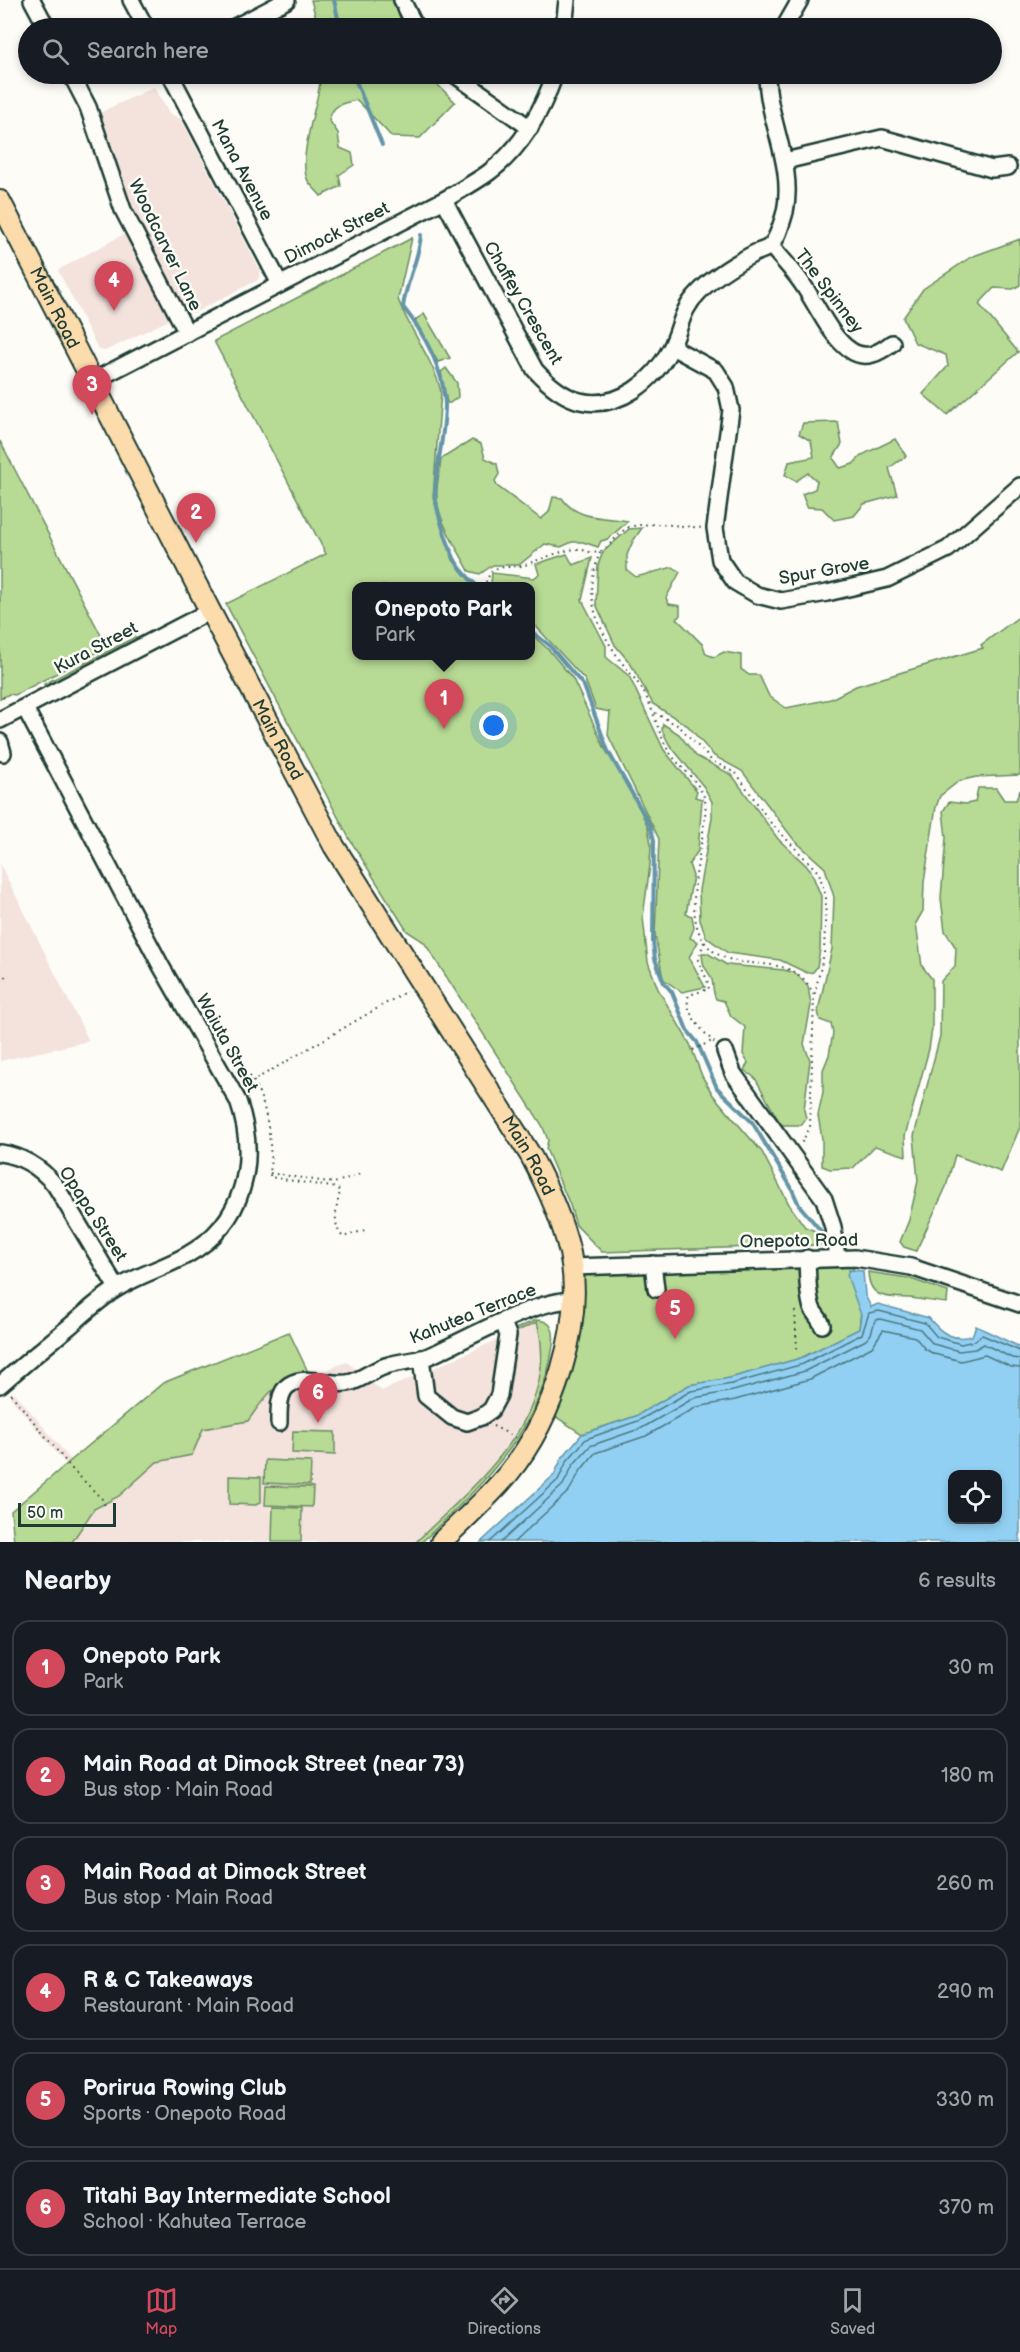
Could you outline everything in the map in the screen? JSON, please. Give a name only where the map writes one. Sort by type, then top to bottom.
[{"type":"main road","name":"Main Road","points":[[0,203],[334,846],[531,1156],[547,1186],[570,1251],[573,1300],[568,1342],[547,1411],[523,1454],[508,1474],[441,1542]]},
{"type":"street","points":[[33,0],[42,18]]},
{"type":"street","points":[[131,0],[141,18]]},
{"type":"street","points":[[252,18],[287,0]]},
{"type":"street","points":[[402,0],[411,18]]},
{"type":"street","points":[[565,18],[567,0]]},
{"type":"street","points":[[790,18],[800,0]]},
{"type":"street","name":"Woodcarver Lane","points":[[76,84],[88,107],[123,210],[187,333]]},
{"type":"street","name":"Mana Avenue","points":[[175,84],[280,284]]},
{"type":"street","points":[[468,84],[530,128]]},
{"type":"street","name":"Dimock Street","points":[[93,381],[444,200],[489,173],[507,157],[530,128],[547,98],[552,84]]},
{"type":"street","points":[[767,84],[785,160],[788,193],[780,229],[771,246]]},
{"type":"street","points":[[785,160],[882,138],[992,169],[1008,167]]},
{"type":"street","name":"Chaffey Crescent","points":[[444,200],[535,370],[548,384],[579,401],[601,402],[628,394],[643,384],[654,373],[672,347],[685,309],[700,291],[725,272],[771,246]]},
{"type":"street","name":"The Spinney","points":[[771,246],[801,281],[837,336],[850,351],[866,356],[877,354],[892,343]]},
{"type":"street","name":"Spur Grove","points":[[672,347],[716,371],[726,387],[730,410],[716,528],[720,560],[735,582],[757,595],[781,601],[887,579],[948,549],[1020,486]]},
{"type":"street","name":"Kura Street","points":[[0,720],[210,611]]},
{"type":"street","name":"Waiuta Street","points":[[0,1384],[117,1288],[187,1255],[213,1236],[234,1208],[242,1189],[248,1156],[248,1137],[238,1101],[161,966],[24,708]]},
{"type":"street","points":[[725,1051],[734,1073],[824,1199],[833,1227],[837,1258]]},
{"type":"street","name":"Opapa Street","points":[[0,1153],[28,1162],[47,1175],[117,1288]]},
{"type":"street","points":[[807,1258],[812,1311],[820,1317],[822,1325]]},
{"type":"street","name":"Onepoto Road","points":[[572,1267],[807,1258],[879,1260],[911,1267],[1020,1304]]},
{"type":"street","points":[[652,1264],[656,1289]]},
{"type":"street","name":"Kahutea Terrace","points":[[279,1423],[281,1396],[288,1385],[302,1381],[351,1382],[388,1365],[421,1358],[549,1303],[573,1300]]},
{"type":"street","points":[[421,1358],[426,1396],[452,1417],[467,1422],[481,1417],[490,1410],[499,1395],[508,1335],[503,1322]]},
{"type":"path","points":[[716,528],[666,525],[631,526],[600,552],[591,575],[591,601],[613,650],[643,691],[668,750],[704,797],[705,814],[696,878],[695,912],[699,933],[704,942],[721,955],[739,961],[785,966],[809,982],[814,996]]},
{"type":"path","points":[[486,582],[492,569],[517,568],[577,549],[593,553],[600,552]]},
{"type":"path","points":[[654,713],[679,726],[712,761],[737,774],[770,822],[819,873],[826,897],[824,954],[814,996],[810,1127],[804,1140],[792,1155]]},
{"type":"path","points":[[704,942],[698,960],[709,988],[689,995],[688,1007],[713,1041],[725,1051]]},
{"type":"path","points":[[0,981],[6,976]]},
{"type":"path","points":[[247,1084],[409,990]]},
{"type":"path","points":[[694,1050],[713,1041]]},
{"type":"path","points":[[228,1058],[253,1081],[269,1133],[270,1177],[337,1188],[340,1191],[335,1220],[340,1235],[343,1237],[368,1229]]},
{"type":"path","points":[[270,1173],[334,1183],[360,1174]]},
{"type":"path","points":[[795,1311],[797,1349]]},
{"type":"path","points":[[12,1396],[72,1469],[102,1499],[106,1508]]},
{"type":"path","points":[[494,1428],[514,1436]]},
{"type":"shaded area","points":[[154,87],[169,113],[181,119],[261,272],[258,280],[194,313],[187,311],[183,313],[128,207],[97,114]]},
{"type":"shaded area","points":[[128,232],[173,318],[105,351],[98,349],[58,270]]},
{"type":"shaded area","points":[[0,864],[89,1041],[0,1061]]},
{"type":"shaded area","points":[[537,1322],[542,1349],[542,1375],[529,1411],[496,1464],[416,1542],[14,1542],[11,1511],[66,1464],[10,1397],[15,1393],[71,1460],[163,1383],[289,1332],[310,1376],[347,1362],[382,1391]]},
{"type":"green space","points":[[311,0],[392,0],[400,18],[316,18]]},
{"type":"green space","points":[[320,84],[438,84],[455,102],[420,138],[392,137],[357,100],[336,107],[329,120],[338,133],[340,148],[352,153],[354,165],[339,175],[341,186],[321,196],[308,181],[305,172],[309,133]]},
{"type":"green space","points":[[412,238],[398,299],[433,368],[441,392],[433,497],[453,560],[471,582],[352,582],[352,660],[535,660],[535,638],[549,650],[573,679],[605,749],[632,792],[648,827],[651,844],[650,865],[643,917],[648,962],[658,989],[690,1044],[702,1076],[713,1095],[762,1152],[790,1206],[805,1227],[815,1231],[820,1237],[820,1245],[602,1252],[576,1225],[546,1149],[548,1140],[542,1125],[424,942],[407,931],[350,840],[226,604],[326,554],[214,341]]},
{"type":"green space","points":[[1020,239],[1020,285],[1013,289],[994,288],[979,304],[1018,352],[947,415],[923,394],[948,366],[946,355],[915,343],[903,318],[923,289],[971,257]]},
{"type":"green space","points":[[424,314],[450,358],[438,362],[415,320]]},
{"type":"green space","points":[[446,368],[457,383],[458,397],[450,403],[447,403],[441,372]]},
{"type":"green space","points":[[838,422],[842,444],[833,458],[840,468],[853,464],[862,455],[895,439],[906,456],[889,468],[897,495],[864,504],[854,516],[834,520],[822,508],[807,507],[802,494],[815,489],[817,481],[808,473],[796,481],[785,475],[789,462],[814,457],[811,441],[799,434],[803,423]]},
{"type":"green space","points":[[472,440],[481,444],[485,458],[497,464],[499,474],[495,481],[497,486],[541,519],[549,512],[553,497],[562,498],[568,505],[583,514],[628,521],[608,539],[601,541],[598,547],[583,542],[572,542],[561,547],[545,544],[519,565],[493,565],[480,574],[469,571],[445,526],[438,506],[437,492],[441,459]]},
{"type":"green space","points":[[0,441],[107,647],[15,695],[9,694],[0,699]]},
{"type":"green space","points":[[642,528],[627,555],[627,570],[636,577],[673,567],[680,572],[666,598],[669,604],[680,606],[680,615],[677,619],[703,645],[706,654],[714,657],[724,652],[741,655],[741,669],[749,675],[759,675],[769,696],[786,708],[831,699],[856,686],[983,648],[981,645],[1020,616],[1020,775],[976,777],[959,781],[940,796],[936,807],[924,882],[923,911],[916,923],[922,966],[932,979],[932,1029],[929,1049],[905,1136],[906,1156],[875,1146],[853,1168],[830,1169],[822,1166],[822,1139],[818,1115],[823,1092],[823,1070],[829,1055],[833,1033],[831,1024],[820,1020],[818,1011],[832,949],[834,897],[825,868],[794,840],[742,771],[714,756],[688,726],[653,704],[630,663],[615,645],[596,604],[598,565],[603,552],[629,529]]},
{"type":"green space","points":[[567,554],[573,565],[592,558],[582,600],[606,646],[606,657],[629,676],[664,750],[697,791],[695,797],[702,799],[698,851],[689,864],[693,876],[686,914],[692,916],[694,928],[690,938],[698,942],[689,957],[705,987],[682,992],[663,979],[655,935],[659,839],[608,735],[610,712],[596,709],[585,680],[535,625],[535,582],[491,582],[492,573],[534,578],[539,574],[536,564]]},
{"type":"green space","points":[[135,637],[137,641],[46,689],[44,684]]},
{"type":"green space","points":[[663,724],[679,734],[696,756],[732,775],[778,839],[810,869],[821,896],[820,949],[817,967],[813,972],[807,973],[780,960],[728,953],[706,937],[700,920],[699,890],[712,818],[712,802],[704,787],[669,744],[662,730]]},
{"type":"green space","points":[[978,788],[996,788],[1004,800],[1016,800],[1020,790],[1020,1127],[1001,1172],[955,1155],[946,1187],[916,1251],[904,1247],[900,1242],[909,1220],[918,1181],[914,1136],[940,1036],[941,981],[955,966],[956,948],[945,931],[941,898],[946,838],[943,811],[949,802],[966,804],[975,802]]},
{"type":"green space","points":[[702,953],[707,953],[727,965],[795,973],[808,986],[811,1005],[804,1044],[810,1060],[804,1110],[806,1118],[801,1125],[781,1125],[755,1078],[744,1070],[748,1063],[743,1054],[745,1027],[731,1016],[724,1001],[716,999],[712,980],[703,964]]},
{"type":"green space","points":[[855,1258],[853,1271],[861,1311],[859,1329],[801,1358],[730,1378],[689,1385],[636,1416],[582,1434],[547,1411],[572,1267]]},
{"type":"green space","points":[[868,1272],[908,1278],[948,1292],[947,1303],[881,1295],[872,1288]]},
{"type":"green space","points":[[536,1320],[549,1324],[553,1335],[553,1345],[546,1376],[536,1404],[522,1430],[487,1477],[422,1542],[416,1542],[487,1472],[508,1446],[526,1418],[537,1388],[542,1356],[537,1322],[513,1333],[513,1330]]},
{"type":"green space","points":[[289,1332],[310,1376],[289,1380],[273,1390],[248,1421],[203,1429],[192,1455],[157,1462],[119,1496],[94,1509],[72,1542],[14,1542],[11,1511],[163,1383]]},
{"type":"green space","points":[[293,1431],[335,1432],[335,1455],[292,1453]]},
{"type":"green space","points":[[265,1460],[311,1462],[310,1485],[264,1483]]},
{"type":"green space","points":[[229,1476],[261,1477],[261,1502],[256,1505],[229,1504]]},
{"type":"green space","points":[[266,1486],[313,1487],[312,1507],[265,1505]]},
{"type":"green space","points":[[273,1507],[302,1508],[301,1542],[272,1542]]},
{"type":"water","points":[[849,1270],[863,1271],[865,1295],[871,1307],[878,1304],[929,1318],[943,1332],[953,1336],[972,1336],[976,1326],[1020,1347],[1020,1542],[481,1542],[554,1475],[562,1458],[582,1434],[636,1416],[689,1385],[730,1378],[801,1358],[859,1329],[861,1315],[847,1275]]},
{"type":"waterway","points":[[334,0],[338,18]]},
{"type":"waterway","points":[[357,84],[382,145]]},
{"type":"waterway","points":[[421,235],[403,307],[432,352],[441,378],[445,404],[436,498],[439,516],[456,562],[473,582]]},
{"type":"waterway","points":[[535,634],[549,645],[584,686],[608,751],[650,825],[654,840],[653,942],[655,959],[664,983],[672,992],[687,1030],[697,1042],[717,1088],[752,1122],[791,1187],[799,1205],[827,1238]]},
{"type":"place","name":"R & C Takeaways","points":[[114,311]]},
{"type":"place","name":"Main Road at Dimock Street","points":[[92,415]]},
{"type":"place","name":"Main Road at Dimock Street (near 73)","points":[[196,543]]},
{"type":"place","name":"Onepoto Park","points":[[444,729]]},
{"type":"place","name":"Porirua Rowing Club","points":[[675,1339]]},
{"type":"place","name":"Titahi Bay Intermediate School","points":[[318,1423]]}]
